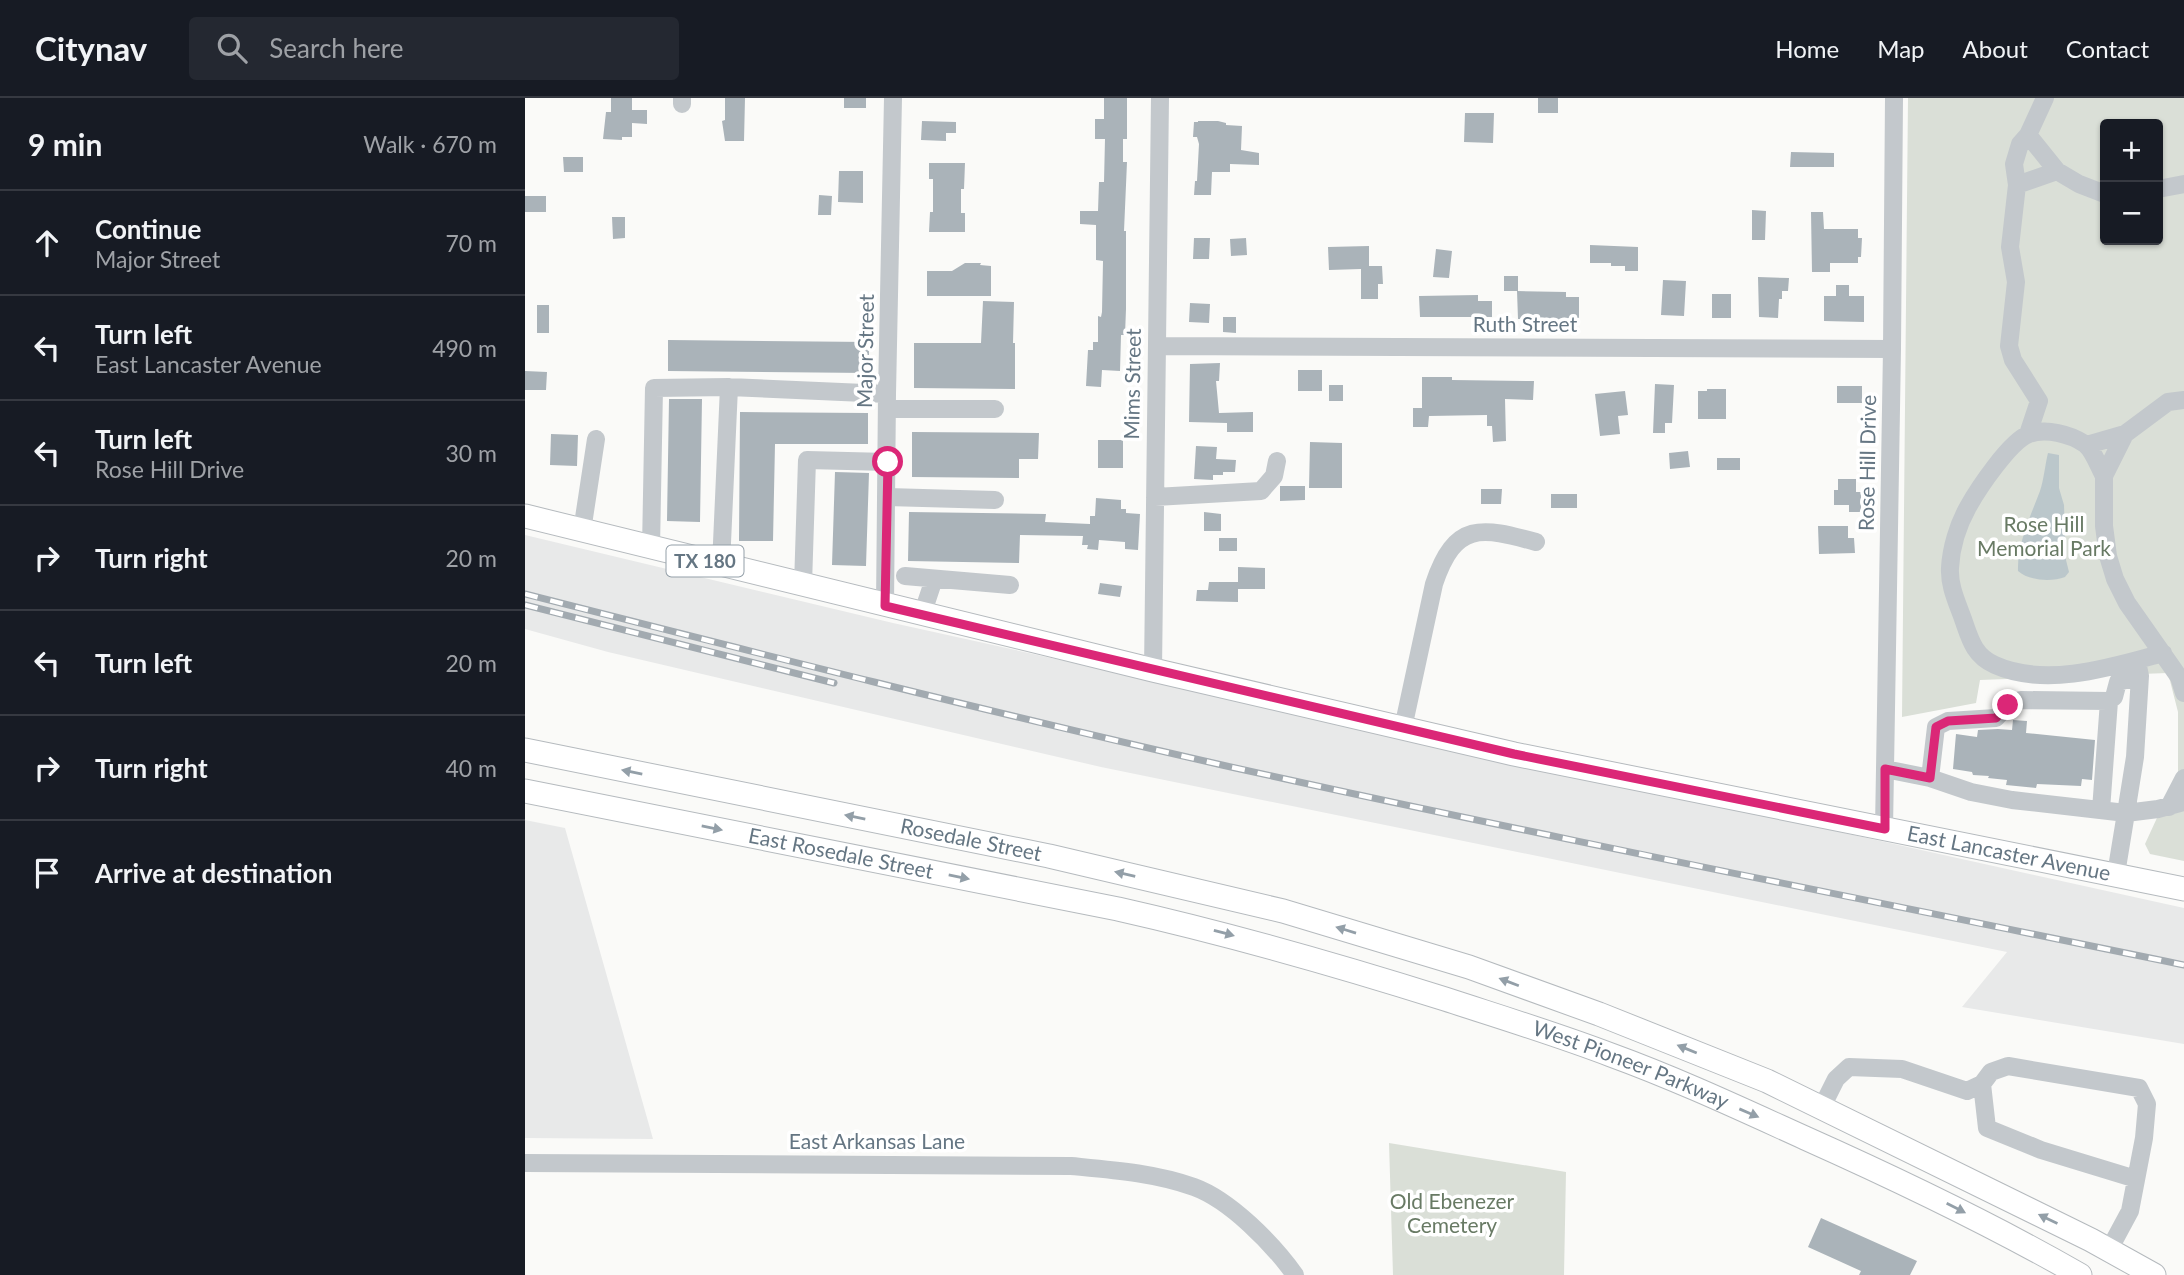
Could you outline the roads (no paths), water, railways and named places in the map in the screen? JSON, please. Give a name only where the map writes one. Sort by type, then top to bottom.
[{"type":"main road","name":"East Lancaster Avenue","points":[[525,516],[922,615],[1514,754],[2184,889]]},
{"type":"main road","name":"Rosedale Street","points":[[525,750],[1049,856],[1283,911],[1411,949]]},
{"type":"main road","name":"East Rosedale Street","points":[[525,790],[1157,918]]},
{"type":"main road","name":"West Pioneer Parkway","points":[[1157,918],[1344,967],[1612,1055],[1751,1113],[1938,1199],[2080,1275]]},
{"type":"main road","name":"West Pioneer Parkway","points":[[1411,949],[1599,1014],[1767,1081],[2109,1250],[2154,1275]]},
{"type":"main road","points":[[1456,1003],[1469,967]]},
{"type":"street","name":"Major Street","points":[[885,606],[893,98]]},
{"type":"street","name":"Mims Street","points":[[1153,670],[1160,98]]},
{"type":"street","name":"Rose Hill Drive","points":[[1885,829],[1893,98]]},
{"type":"street","points":[[2045,98],[2028,135],[2020,144],[2014,164],[2017,185],[2010,247],[2016,282],[2009,346],[2014,360],[2058,432]]},
{"type":"street","points":[[2028,135],[2057,171],[2100,192]]},
{"type":"street","points":[[2017,185],[2057,171]]},
{"type":"street","points":[[2163,188],[2184,184]]},
{"type":"street","name":"Ruth Street","points":[[1157,346],[1892,349]]},
{"type":"street","points":[[721,565],[729,387]]},
{"type":"street","points":[[651,548],[655,388],[729,387],[995,409]]},
{"type":"street","points":[[2087,445],[2125,434],[2168,402],[2184,400]]},
{"type":"street","points":[[2039,401],[2028,434],[2006,451],[1967,507],[1951,554],[1951,588],[1977,653],[1996,665],[2028,674],[2062,674],[2113,667],[2139,668]]},
{"type":"street","points":[[2028,434],[2058,432],[2087,445],[2104,476]]},
{"type":"street","points":[[2125,434],[2104,476],[2104,526],[2108,556],[2115,579],[2127,603],[2179,677],[2184,693]]},
{"type":"street","points":[[582,531],[596,439]]},
{"type":"street","points":[[803,585],[807,460],[888,462]]},
{"type":"street","points":[[1155,497],[1261,491],[1274,477],[1277,461]]},
{"type":"street","points":[[887,498],[995,500]]},
{"type":"street","points":[[1403,728],[1434,584],[1441,563],[1451,546],[1486,531],[1496,531],[1536,542]]},
{"type":"street","points":[[905,576],[1010,585]]},
{"type":"street","points":[[922,615],[934,579]]},
{"type":"street","points":[[1930,778],[1936,727],[1948,721],[1996,718],[2008,705],[2021,700],[2109,701],[2114,697],[2118,682],[2163,653]]},
{"type":"street","points":[[2116,874],[2135,757],[2139,668]]},
{"type":"street","points":[[2101,810],[2109,701]]},
{"type":"street","points":[[1885,769],[1930,778],[1985,795],[2126,813],[2177,804],[2184,778]]},
{"type":"street","points":[[1822,1107],[1836,1079],[1849,1067],[1902,1069],[1967,1091],[1982,1084],[1991,1072],[2008,1066],[2139,1088],[2147,1104],[2144,1138],[2130,1211],[2109,1250]]},
{"type":"street","points":[[1982,1084],[1987,1128],[2041,1150],[2136,1179]]},
{"type":"street","name":"East Arkansas Lane","points":[[525,1163],[1071,1166],[1142,1173],[1195,1188],[1224,1202],[1282,1257],[1295,1275]]},
{"type":"railway","points":[[525,594],[960,703],[1222,765],[1582,842],[2184,965]]},
{"type":"railway","points":[[525,605],[834,683]]},
{"type":"park label","name":"Rose Hill Memorial Park","points":[[2044,537]]},
{"type":"park label","name":"Old Ebenezer Cemetery","points":[[1452,1214]]}]
